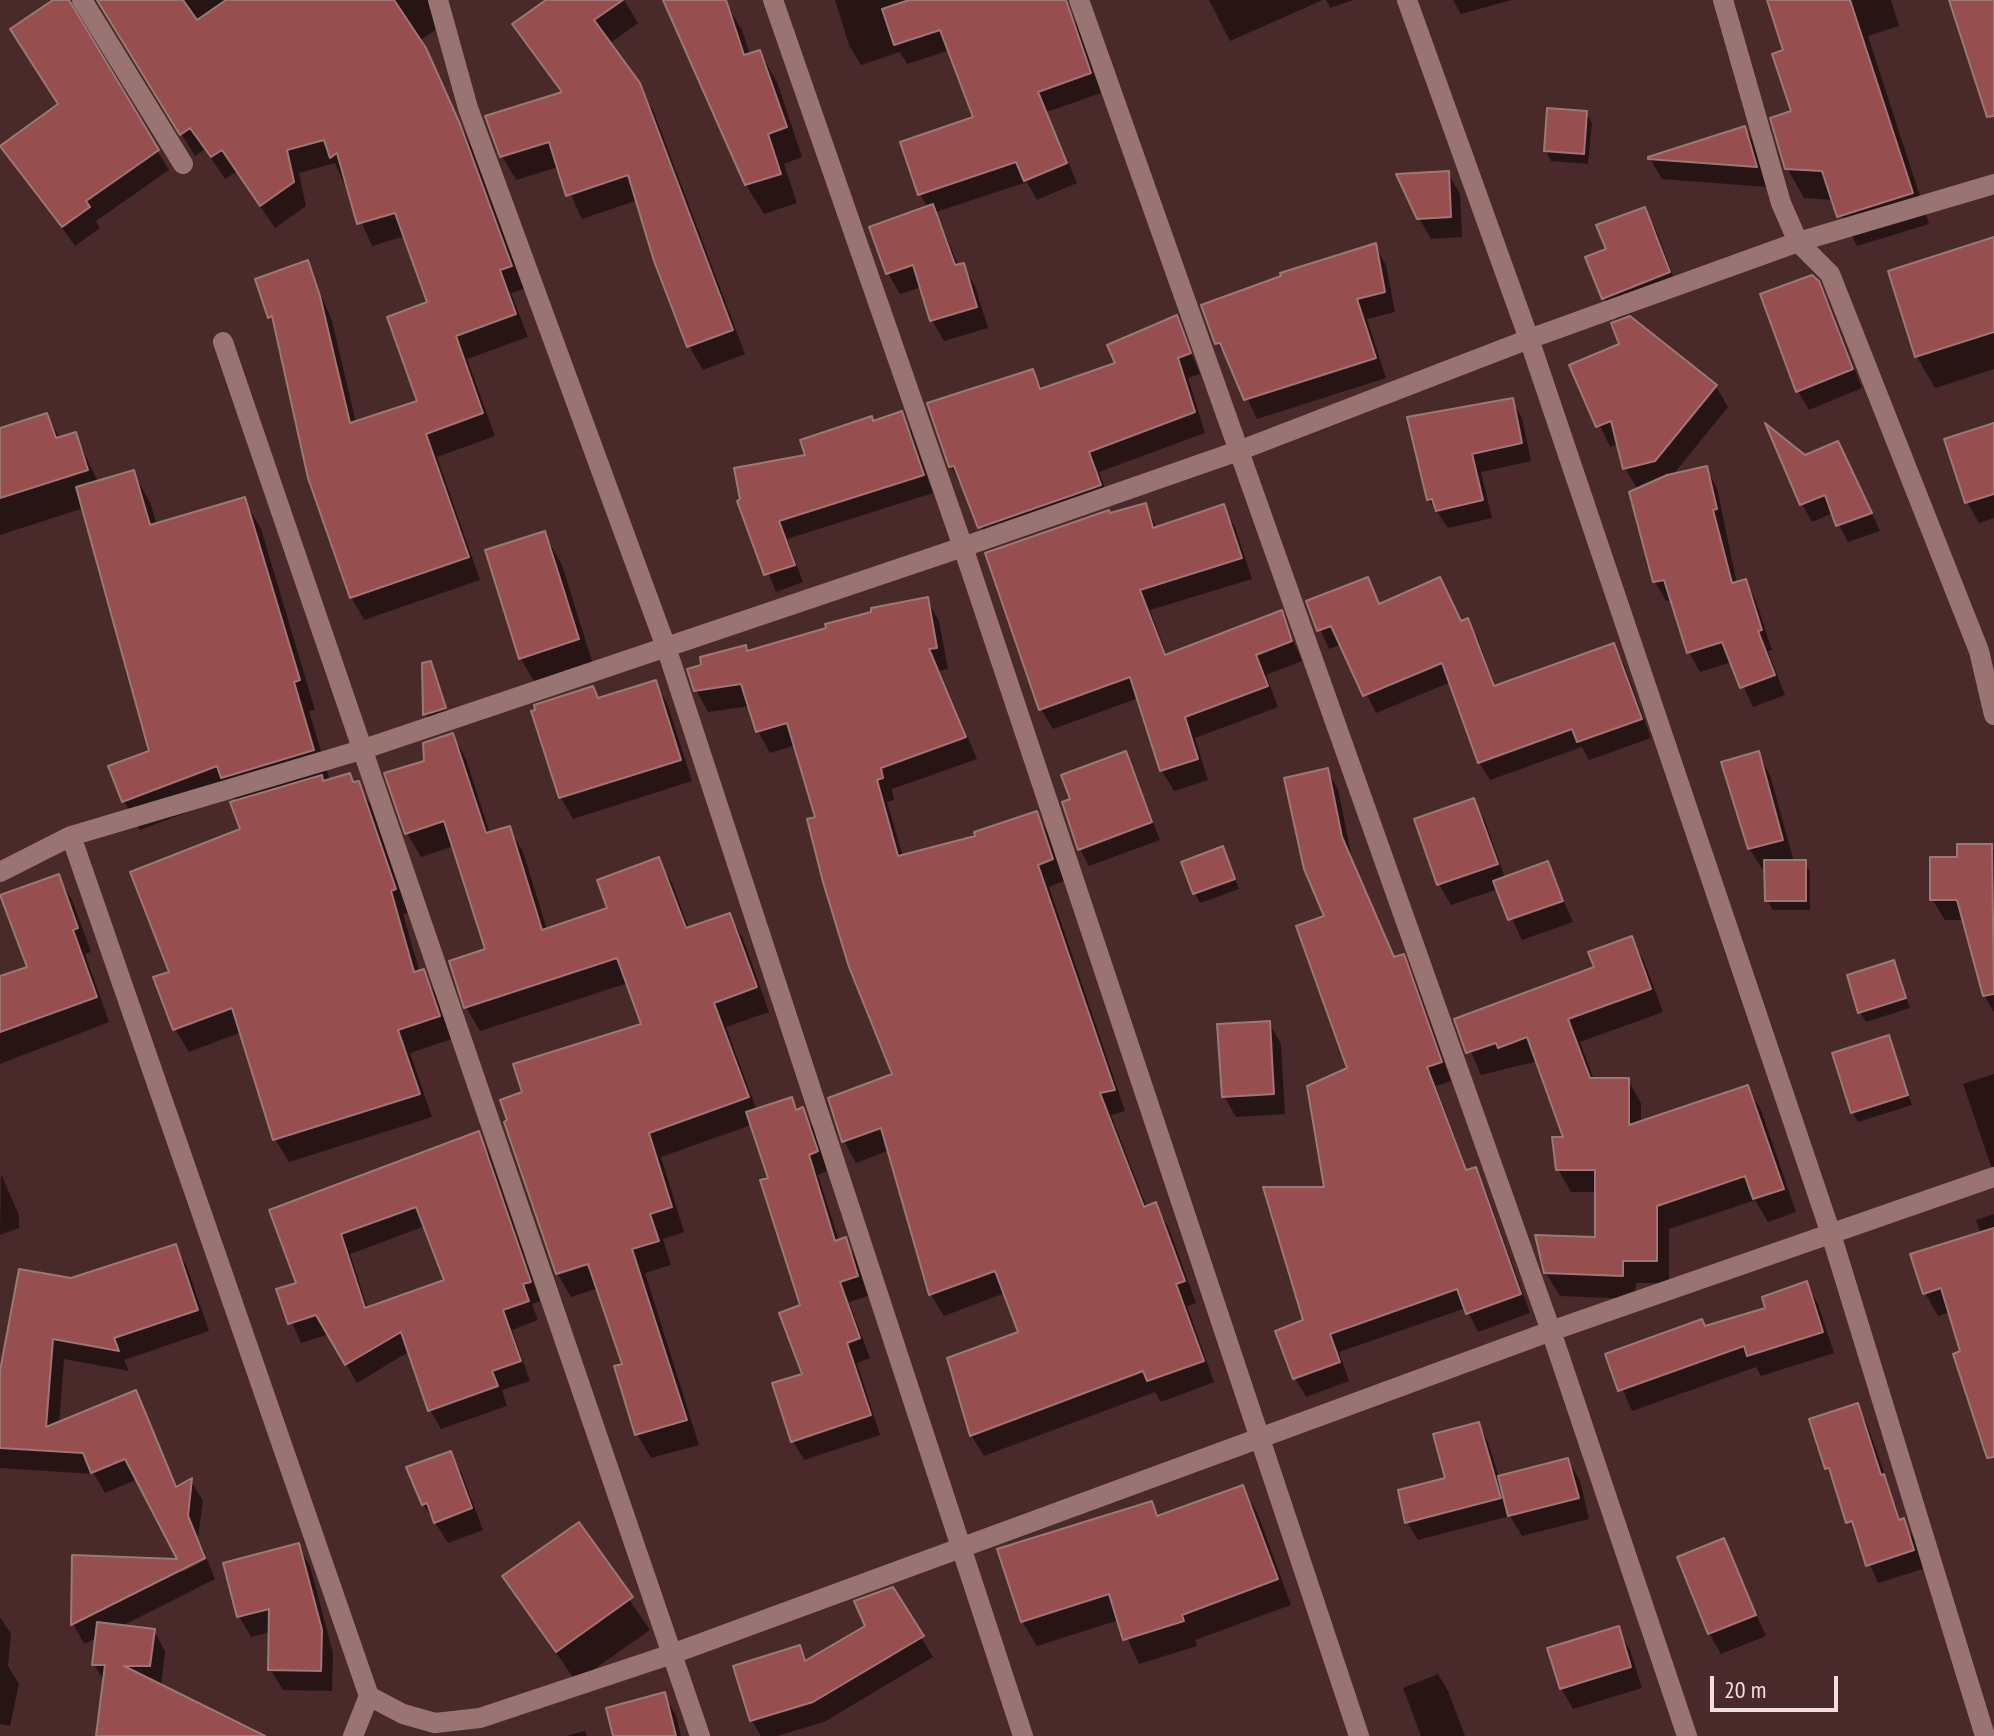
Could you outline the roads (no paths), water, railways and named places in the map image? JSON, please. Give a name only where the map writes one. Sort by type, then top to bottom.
[{"type":"street","points":[[82,0],[183,164]]},
{"type":"street","points":[[438,0],[468,108],[666,647],[1023,1736]]},
{"type":"street","points":[[773,0],[963,547],[1359,1736]]},
{"type":"street","points":[[1079,0],[1551,1331],[1687,1736]]},
{"type":"street","points":[[1407,0],[1529,339],[1831,1234],[1985,1736]]},
{"type":"street","points":[[1723,0],[1781,203],[1798,242],[1830,274],[1979,651],[1994,715]]},
{"type":"street","points":[[0,872],[71,836],[361,750],[963,547],[1241,450],[1529,339],[1798,242],[1994,184]]},
{"type":"street","points":[[223,342],[700,1736]]},
{"type":"street","points":[[71,836],[369,1696],[355,1735]]},
{"type":"street","points":[[369,1696],[403,1714],[435,1723],[480,1718],[672,1654],[1551,1331],[1994,1177]]}]
